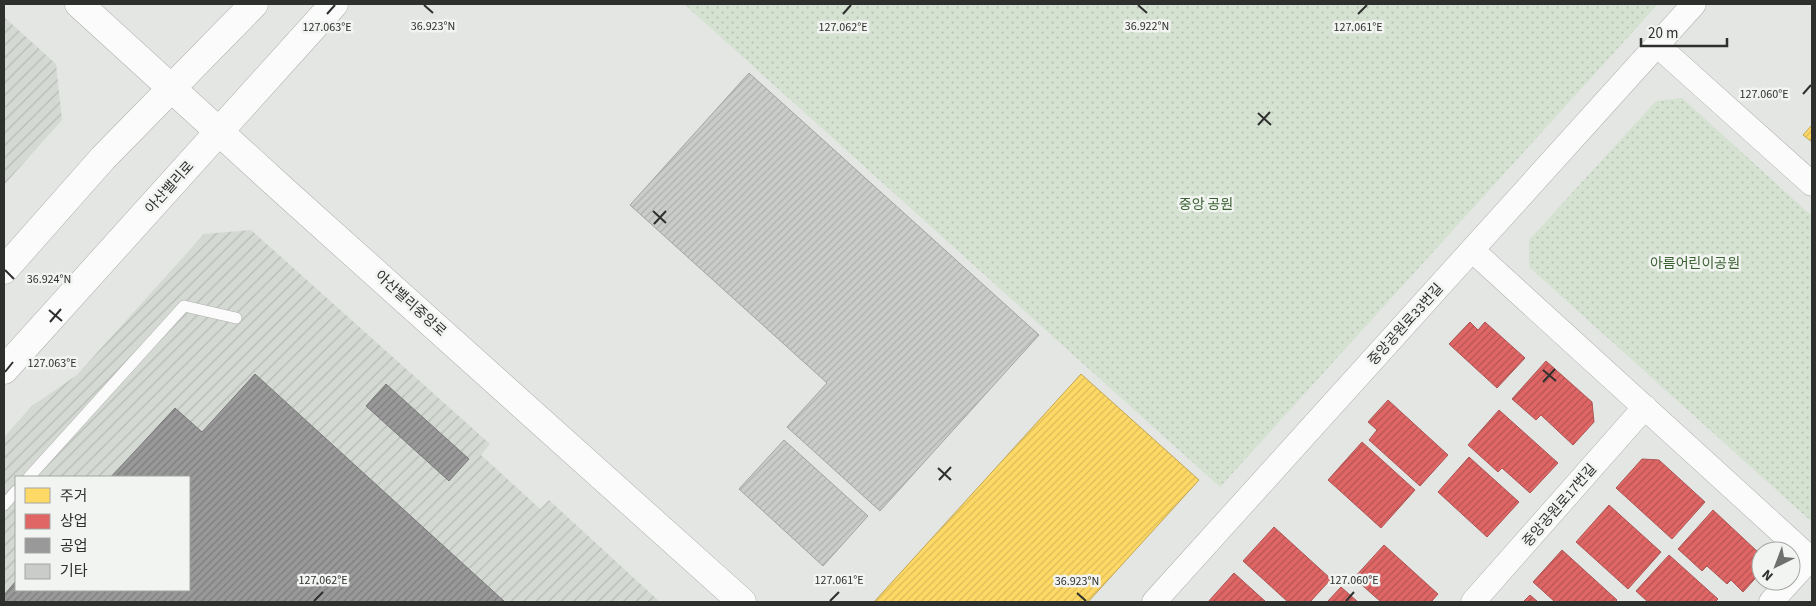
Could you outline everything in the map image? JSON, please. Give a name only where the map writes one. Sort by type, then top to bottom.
[{"type":"street","name":"아산밸리중앙로","points":[[79,4],[742,602]]},
{"type":"street","points":[[4,270],[103,158],[254,4]]},
{"type":"street","name":"아산밸리로","points":[[4,370],[334,4]]},
{"type":"street","name":"중앙공원로33번길","points":[[1154,602],[1694,4]]},
{"type":"street","points":[[1657,45],[1812,184]]},
{"type":"street","points":[[1472,250],[1811,559],[1801,570]]},
{"type":"street","name":"중앙공원로17번길","points":[[1474,602],[1645,407]]},
{"type":"street","points":[[1771,602],[1781,591]]},
{"type":"lane","points":[[30,476],[184,306],[236,318]]},
{"type":"lane","points":[[4,505],[15,492]]},
{"type":"shaded area","points":[[4,17],[56,64],[62,120],[4,185]]},
{"type":"shaded area","points":[[251,230],[490,444],[481,455],[540,509],[549,500],[660,602],[4,602],[4,437],[32,406],[77,375],[204,234]]},
{"type":"green space","name":"중앙 공원","points":[[684,4],[1658,4],[1220,487]]},
{"type":"green space","name":"아름어린이공원","points":[[1682,98],[1812,216],[1812,522],[1529,267],[1529,240],[1656,101]]},
{"type":"building: 주거","points":[[1812,125],[1812,142],[1803,135]]},
{"type":"building: 주거","points":[[1081,374],[1199,480],[1088,602],[874,602]]},
{"type":"building: 상업","points":[[1470,322],[1478,330],[1485,322],[1525,358],[1497,388],[1449,344]]},
{"type":"building: 상업","points":[[1546,361],[1592,402],[1594,422],[1573,445],[1541,415],[1536,420],[1512,399]]},
{"type":"building: 상업","points":[[1388,400],[1448,455],[1420,486],[1369,440],[1377,430],[1368,422]]},
{"type":"building: 상업","points":[[1499,410],[1558,463],[1530,493],[1502,468],[1498,472],[1468,445]]},
{"type":"building: 상업","points":[[1362,442],[1415,490],[1381,528],[1328,480]]},
{"type":"building: 상업","points":[[1469,457],[1519,502],[1487,537],[1438,492]]},
{"type":"building: 상업","points":[[1642,459],[1659,460],[1705,502],[1672,539],[1616,488]]},
{"type":"building: 상업","points":[[1609,505],[1661,552],[1628,589],[1576,542]]},
{"type":"building: 상업","points":[[1713,510],[1751,546],[1751,583],[1743,592],[1731,580],[1727,584],[1707,566],[1702,571],[1678,549]]},
{"type":"building: 상업","points":[[1274,527],[1331,579],[1310,602],[1288,602],[1243,561]]},
{"type":"building: 상업","points":[[1384,545],[1438,594],[1431,602],[1381,602],[1354,578]]},
{"type":"building: 상업","points":[[1562,550],[1617,600],[1615,602],[1555,602],[1533,582]]},
{"type":"building: 상업","points":[[1669,555],[1718,599],[1715,602],[1648,602],[1636,591]]},
{"type":"building: 상업","points":[[1234,573],[1266,602],[1208,602]]},
{"type":"building: 상업","points":[[1341,587],[1358,602],[1327,602]]},
{"type":"building: 상업","points":[[1530,595],[1538,602],[1523,602]]},
{"type":"building: 공업","points":[[255,374],[505,602],[4,602],[4,595],[15,582],[15,591],[190,591],[190,476],[112,476],[175,408],[202,432]]},
{"type":"building: 공업","points":[[386,384],[469,459],[449,481],[366,406]]},
{"type":"building: 기타","points":[[749,73],[1039,335],[880,511],[787,427],[827,383],[630,205]]},
{"type":"building: 기타","points":[[784,440],[868,516],[823,566],[739,489]]}]
